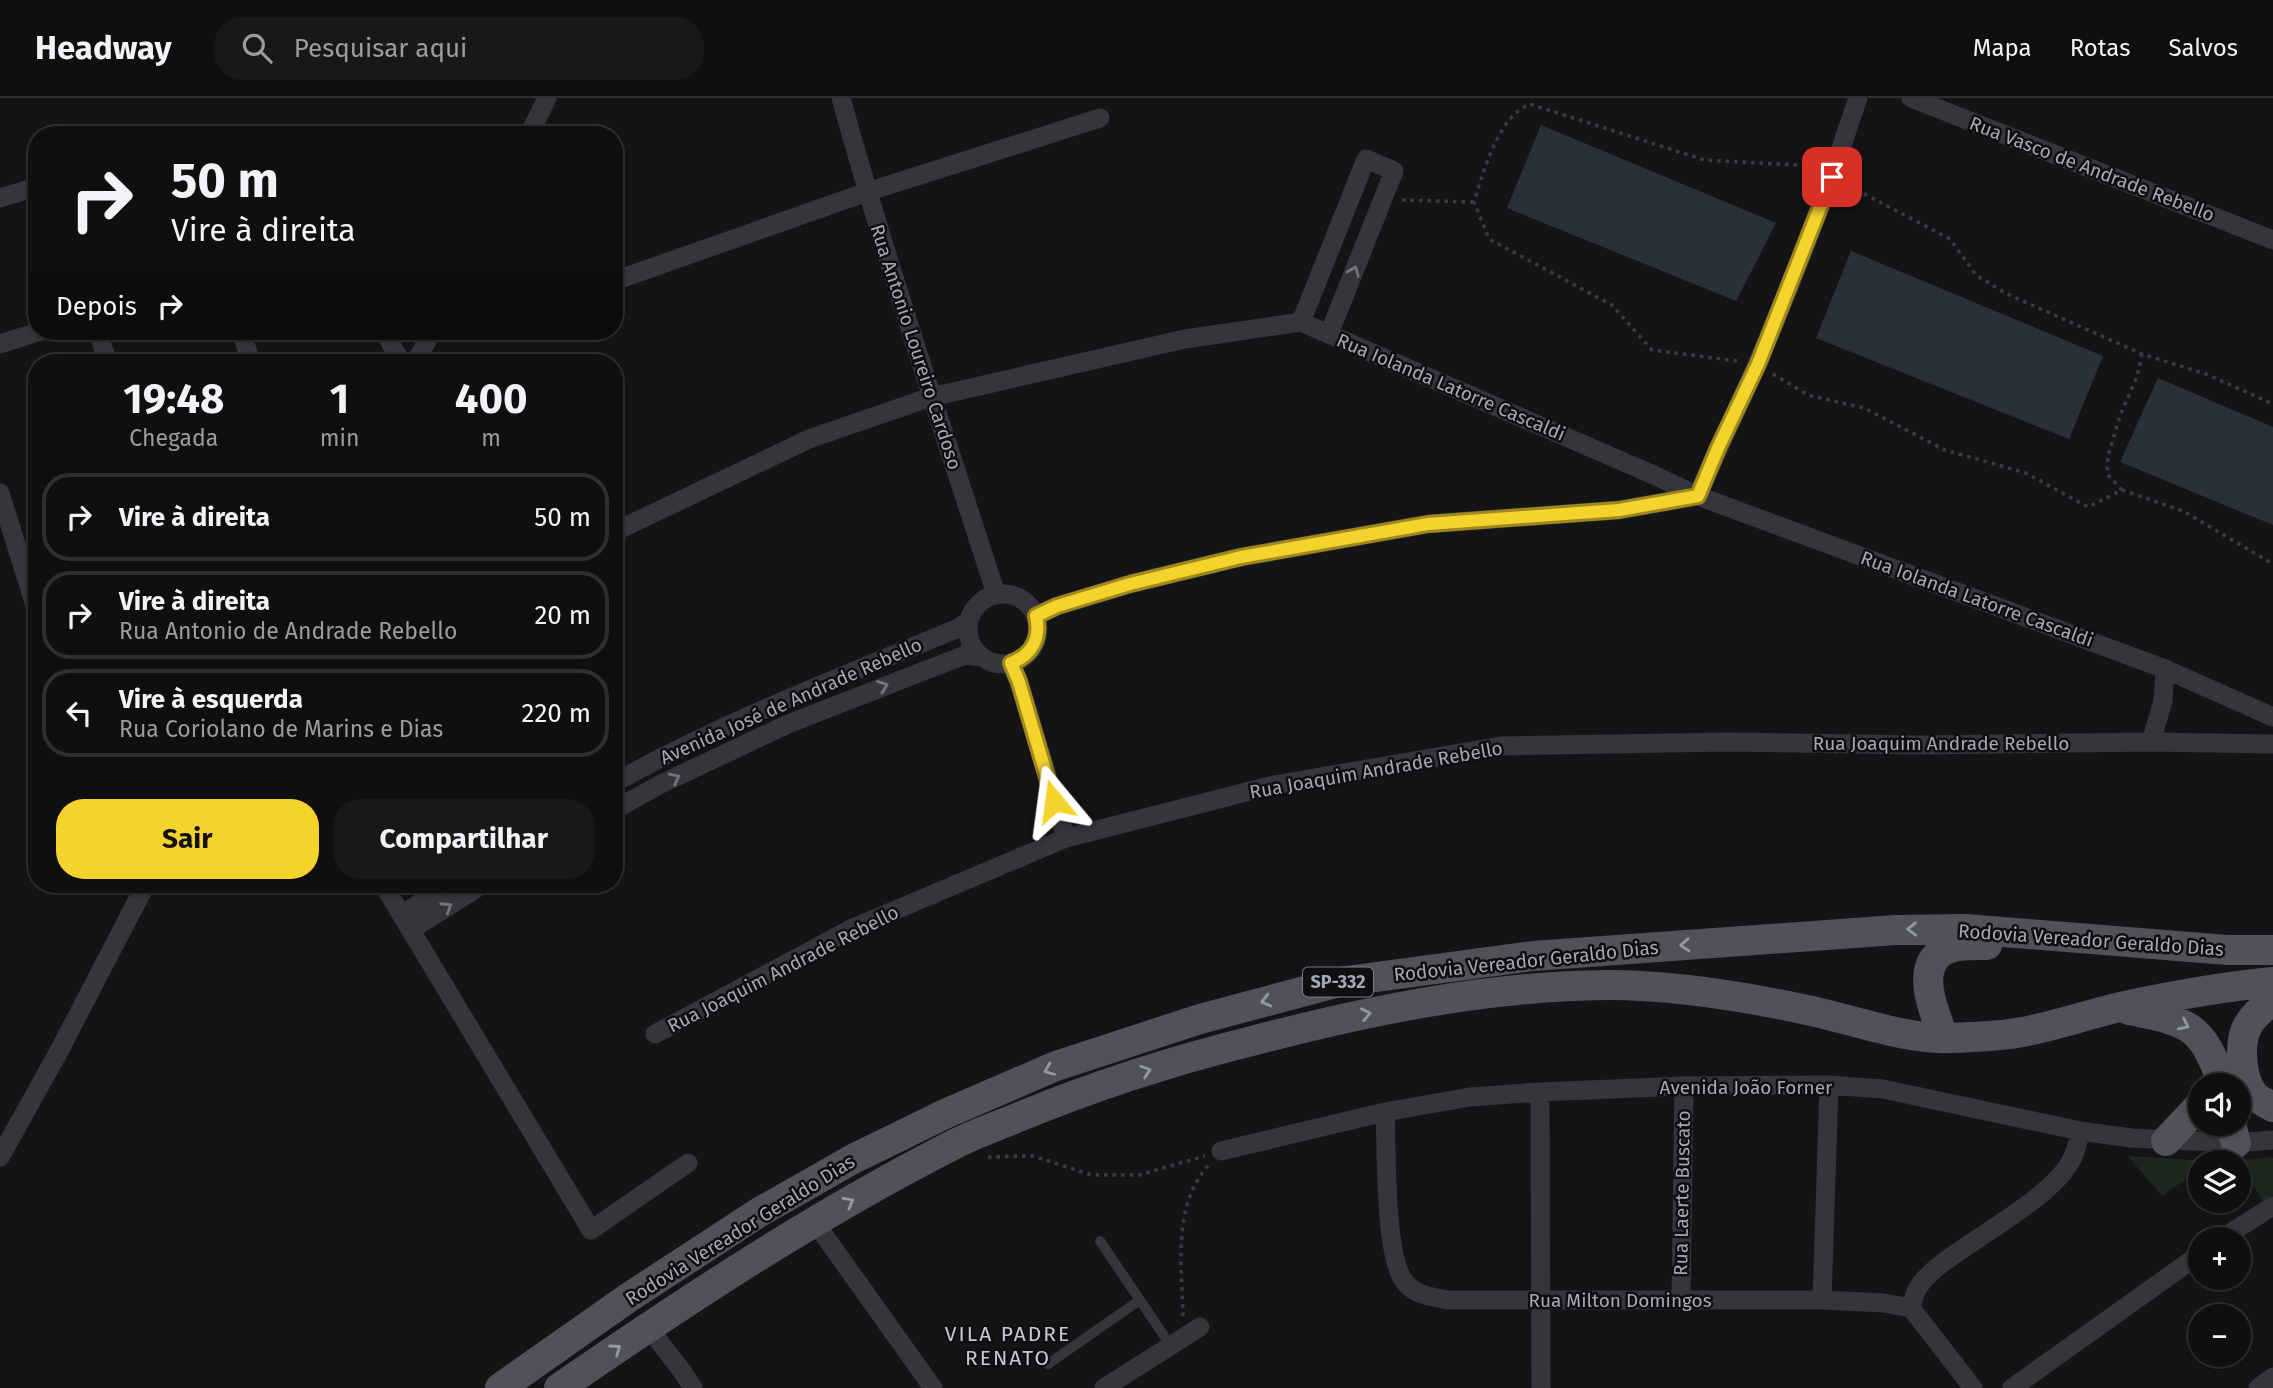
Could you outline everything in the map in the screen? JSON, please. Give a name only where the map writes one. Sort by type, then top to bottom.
[{"type":"main road","name":"Rodovia Vereador Geraldo Dias","points":[[500,1388],[628,1298],[726,1234],[853,1159],[947,1112],[1056,1066],[1200,1019],[1339,982],[1533,956],[1896,930],[1966,929],[2227,950],[2273,950]]},
{"type":"main road","points":[[1944,1038],[1929,994],[1932,961],[1943,950],[1963,945],[2013,943],[2035,935]]},
{"type":"main road","name":"Rodovia Vereador Geraldo Dias","points":[[559,1388],[648,1326],[814,1221],[959,1142],[1070,1096],[1197,1055],[1326,1022],[1404,1006],[1510,991],[1572,986],[1658,987],[1804,1009],[1915,1035],[1944,1038],[2027,1032],[2118,1007],[2223,986],[2273,982]]},
{"type":"main road","points":[[2273,1001],[2257,1012],[2246,1029],[2242,1054],[2246,1079],[2254,1094],[2273,1107]]},
{"type":"main road","points":[[2118,1007],[2182,1022],[2205,1042],[2214,1073]]},
{"type":"main road","points":[[2166,1141],[2188,1118]]},
{"type":"street","points":[[533,126],[547,98]]},
{"type":"street","name":"Rua Antonio Loureiro Cardoso","points":[[841,98],[867,192],[931,397],[996,594]]},
{"type":"street","points":[[1036,616],[1057,606],[1130,584],[1241,557],[1428,524],[1619,510],[1698,496],[1758,364],[1832,177],[1858,98]]},
{"type":"street","name":"Rua Vasco de Andrade Rebello","points":[[1911,98],[2273,240]]},
{"type":"street","points":[[623,278],[867,192],[1100,118]]},
{"type":"street","points":[[623,528],[809,439],[931,397],[1185,339],[1301,322],[1366,159],[1394,171],[1329,334]]},
{"type":"street","points":[[0,198],[28,190]]},
{"type":"street","name":"Rua Iolanda Latorre Cascaldi","points":[[1301,322],[1698,496],[2165,669],[2273,717]]},
{"type":"street","points":[[0,344],[28,335]]},
{"type":"street","points":[[0,493],[28,583]]},
{"type":"street","points":[[996,594],[1016,596],[1031,607],[1036,616],[1038,626],[1034,645],[1028,653],[1011,663],[991,662],[982,657],[971,641],[969,621],[979,604],[996,594]]},
{"type":"street","name":"Avenida José de Andrade Rebello","points":[[623,778],[780,702],[956,629],[969,621]]},
{"type":"street","name":"Avenida José de Andrade Rebello","points":[[623,805],[661,784],[788,724],[965,654],[982,657]]},
{"type":"street","points":[[1011,663],[1066,838]]},
{"type":"street","points":[[2151,742],[2163,701],[2165,669]]},
{"type":"street","name":"Rua Joaquim Andrade Rebello","points":[[655,1034],[853,928],[1066,838],[1274,785],[1501,746],[1726,741],[1920,745],[2151,742],[2273,744]]},
{"type":"street","points":[[0,1157],[58,1053],[137,893]]},
{"type":"street","points":[[388,893],[591,1230],[688,1163]]},
{"type":"street","points":[[406,922],[437,893]]},
{"type":"street","points":[[406,922],[465,893]]},
{"type":"street","points":[[1822,1300],[1829,1085]]},
{"type":"street","name":"Avenida João Forner","points":[[1221,1151],[1385,1112],[1470,1097],[1540,1091],[1684,1086],[1829,1085],[1883,1089],[2080,1131],[2166,1141],[2255,1139]]},
{"type":"street","name":"Rua Laerte Buscato","points":[[1681,1300],[1684,1086]]},
{"type":"street","points":[[1540,1091],[1541,1388]]},
{"type":"street","name":"Rua Milton Domingos","points":[[1385,1112],[1389,1219],[1394,1258],[1405,1282],[1424,1296],[1447,1300],[1822,1300],[1884,1303],[1911,1308]]},
{"type":"street","points":[[1973,1388],[1911,1308],[1918,1287],[1944,1261],[2031,1201],[2060,1176],[2078,1145],[2080,1131]]},
{"type":"street","points":[[2239,1227],[2271,1206]]},
{"type":"street","points":[[814,1221],[933,1388]]},
{"type":"street","points":[[2012,1388],[2188,1263]]},
{"type":"street","points":[[648,1326],[693,1388]]},
{"type":"street","points":[[1104,1388],[1185,1337]]},
{"type":"street","points":[[2258,1388],[2273,1377]]},
{"type":"lane","points":[[1100,1241],[1140,1300],[1185,1337]]},
{"type":"lane","points":[[1048,1364],[1140,1300]]},
{"type":"path","points":[[2122,490],[2088,507],[2026,473],[1945,450],[1864,408],[1808,395],[1758,364],[1652,350],[1612,305],[1489,239],[1474,202],[1483,173],[1500,135],[1515,113],[1530,104],[1704,160],[1796,164],[1832,177],[1950,239],[1976,275],[2007,294],[2142,354],[2206,374],[2273,404]]},
{"type":"path","points":[[1384,196],[1412,202],[1474,202]]},
{"type":"path","points":[[2142,354],[2137,377],[2121,413],[2108,456],[2107,474],[2122,490],[2183,511],[2273,564]]},
{"type":"path","points":[[988,1157],[1033,1156],[1092,1175],[1139,1175],[1221,1151]]},
{"type":"path","points":[[1185,1337],[1181,1275],[1184,1214],[1199,1175],[1221,1151]]},
{"type":"shaded area","points":[[1541,125],[1776,223],[1736,301],[1507,208]]},
{"type":"shaded area","points":[[1851,251],[2103,356],[2069,439],[1816,338]]},
{"type":"shaded area","points":[[2158,378],[2273,427],[2273,525],[2120,462]]},
{"type":"shaded area","points":[[2128,1156],[2188,1160],[2188,1178],[2162,1196]]},
{"type":"shaded area","points":[[2273,1158],[2273,1195],[2263,1202],[2251,1182],[2251,1159]]},
{"type":"district","name":"VILA PADRE RENATO","points":[[1008,1346]]},
{"type":"route","points":[[1054,801],[1011,663],[1028,653],[1034,645],[1038,636],[1036,616],[1057,606],[1130,584],[1241,557],[1428,524],[1619,510],[1698,496],[1758,364],[1832,177]]}]
